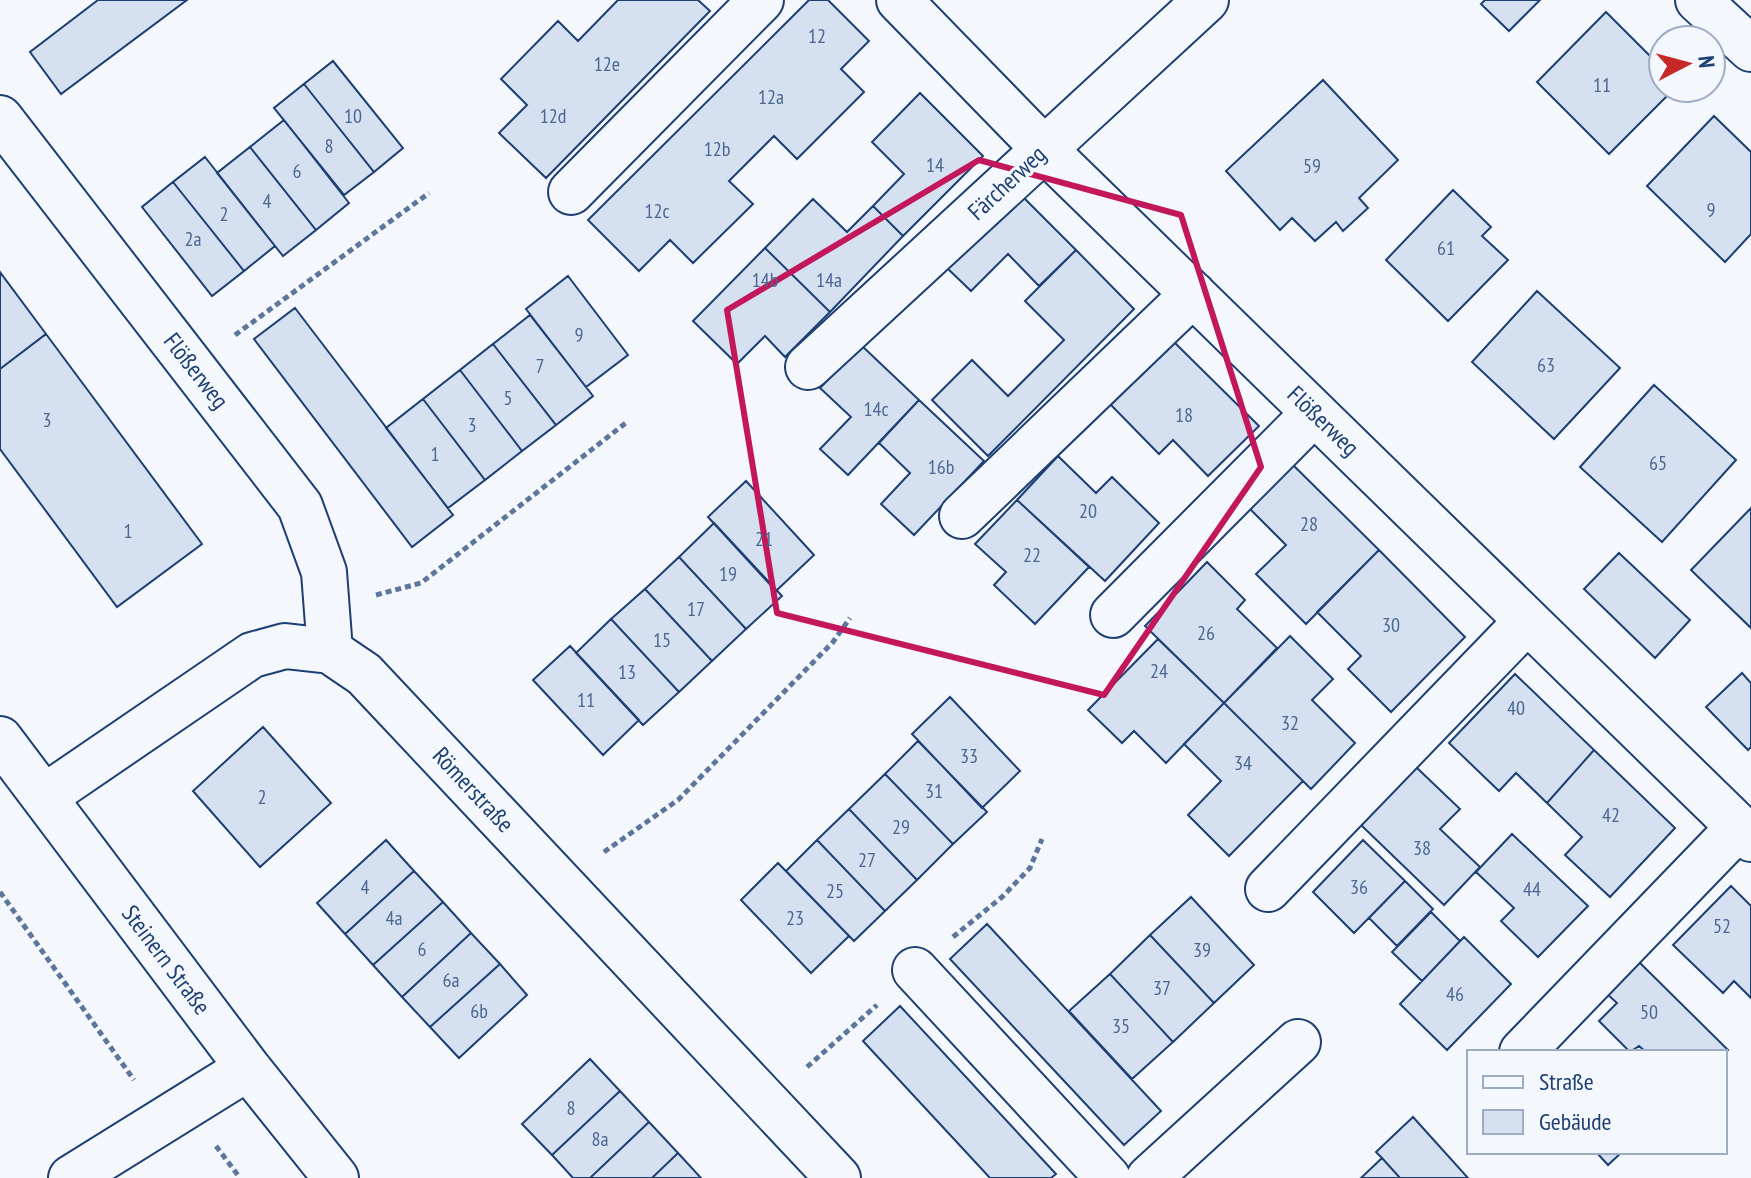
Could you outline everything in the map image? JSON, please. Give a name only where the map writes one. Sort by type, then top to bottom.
[{"type":"street","points":[[571,192],[761,0]]},
{"type":"street","name":"Flößerweg","points":[[899,0],[1044,149],[1745,833]]},
{"type":"street","name":"Färcherweg","points":[[808,367],[1206,0]]},
{"type":"street","points":[[1698,0],[1751,49]]},
{"type":"street","name":"Flößerweg","points":[[0,118],[300,506],[324,572],[330,651]]},
{"type":"street","points":[[962,516],[1193,294]]},
{"type":"street","points":[[1113,615],[1314,413]]},
{"type":"street","points":[[1268,889],[1527,621]]},
{"type":"street","name":"Römerstraße","points":[[44,797],[252,655],[285,646],[330,651],[364,674],[838,1178]]},
{"type":"street","name":"Steinern Straße","points":[[0,739],[248,1068],[336,1178]]},
{"type":"street","points":[[1524,1050],[1745,833]]},
{"type":"street","points":[[915,970],[1108,1178]]},
{"type":"street","points":[[1149,1178],[1298,1042]]},
{"type":"street","points":[[71,1178],[248,1068]]},
{"type":"path","points":[[192,366],[429,193]]},
{"type":"path","points":[[328,607],[421,583],[627,422]]},
{"type":"path","points":[[560,883],[678,800],[833,642],[850,618]]},
{"type":"path","points":[[0,892],[164,1120]]},
{"type":"highlighted area","points":[[979,160],[1181,215],[1261,467],[1104,695],[777,613],[727,310]]},
{"type":"building","points":[[98,0],[187,0],[61,94],[30,52]]},
{"type":"building","points":[[618,0],[698,0],[710,11],[546,178],[499,133],[527,105],[501,79],[558,21],[578,41]]},
{"type":"building","points":[[809,0],[828,0],[869,41],[841,69],[864,92],[797,159],[774,136],[729,181],[753,204],[693,263],[670,240],[639,271],[588,220]]},
{"type":"building","points":[[1485,0],[1540,0],[1509,31],[1481,4]]},
{"type":"building","points":[[1606,12],[1647,53],[1647,104],[1659,104],[1609,154],[1537,82]]},
{"type":"building","points":[[333,61],[403,148],[374,172],[304,84]]},
{"type":"building","points":[[1323,80],[1398,160],[1359,198],[1368,208],[1343,231],[1336,222],[1315,241],[1292,218],[1280,230],[1226,171]]},
{"type":"building","points":[[304,84],[374,172],[344,195],[274,108]]},
{"type":"building","points":[[920,93],[983,156],[903,236],[873,206],[904,174],[872,142]]},
{"type":"building","points":[[1714,116],[1751,152],[1751,234],[1725,262],[1647,186]]},
{"type":"building","points":[[284,120],[349,203],[316,230],[250,147]]},
{"type":"building","points":[[250,147],[316,230],[283,256],[217,173]]},
{"type":"building","points":[[205,157],[275,246],[244,271],[173,182]]},
{"type":"building","points":[[173,182],[244,271],[212,296],[142,207]]},
{"type":"building","points":[[1453,190],[1491,227],[1482,236],[1508,260],[1448,321],[1386,260]]},
{"type":"building","points":[[1019,193],[1076,250],[1039,286],[1008,254],[971,291],[945,266]]},
{"type":"building","points":[[813,199],[847,232],[873,206],[903,236],[830,312],[765,248]]},
{"type":"building","points":[[765,248],[830,312],[785,357],[765,336],[737,364],[693,321]]},
{"type":"building","points":[[1076,250],[1134,309],[988,456],[932,400],[972,360],[1008,396],[1064,340],[1025,301]]},
{"type":"building","points":[[0,272],[46,334],[0,369]]},
{"type":"building","points":[[568,276],[628,355],[586,387],[526,309]]},
{"type":"building","points":[[1537,291],[1620,368],[1554,439],[1472,362]]},
{"type":"building","points":[[295,308],[453,515],[412,547],[254,339]]},
{"type":"building","points":[[530,315],[593,396],[556,425],[493,344]]},
{"type":"building","points":[[46,334],[202,544],[117,607],[0,449],[0,369]]},
{"type":"building","points":[[1172,340],[1259,426],[1208,476],[1173,440],[1159,454],[1109,403]]},
{"type":"building","points":[[493,344],[556,425],[522,451],[460,370]]},
{"type":"building","points":[[861,345],[919,400],[848,475],[820,449],[851,417],[820,388]]},
{"type":"building","points":[[460,370],[522,451],[485,480],[423,399]]},
{"type":"building","points":[[1654,385],[1736,460],[1662,542],[1580,467]]},
{"type":"building","points":[[423,399],[485,480],[448,508],[386,428]]},
{"type":"building","points":[[919,400],[984,461],[914,535],[881,504],[910,473],[879,443]]},
{"type":"building","points":[[1058,456],[1096,493],[1112,477],[1159,523],[1105,581],[1017,500]]},
{"type":"building","points":[[1288,460],[1379,550],[1306,624],[1256,574],[1286,545],[1245,504]]},
{"type":"building","points":[[746,481],[814,555],[776,591],[708,517]]},
{"type":"building","points":[[1017,500],[1089,567],[1035,624],[994,585],[1006,572],[975,544]]},
{"type":"building","points":[[1751,508],[1751,628],[1691,570]]},
{"type":"building","points":[[714,523],[782,596],[746,629],[679,557]]},
{"type":"building","points":[[1379,550],[1465,637],[1391,712],[1348,669],[1361,656],[1317,612]]},
{"type":"building","points":[[1619,553],[1690,620],[1655,658],[1584,589]]},
{"type":"building","points":[[679,557],[746,629],[712,661],[645,589]]},
{"type":"building","points":[[1207,562],[1245,600],[1237,609],[1277,648],[1224,703],[1145,626]]},
{"type":"building","points":[[645,589],[712,661],[679,692],[611,619]]},
{"type":"building","points":[[611,619],[679,692],[643,725],[576,653]]},
{"type":"building","points":[[1290,636],[1333,679],[1312,700],[1355,743],[1311,789],[1224,703]]},
{"type":"building","points":[[1158,639],[1224,703],[1166,763],[1134,731],[1122,743],[1088,710]]},
{"type":"building","points":[[570,646],[639,720],[603,755],[533,680]]},
{"type":"building","points":[[1742,673],[1751,683],[1751,747],[1748,750],[1706,707]]},
{"type":"building","points":[[1515,674],[1594,750],[1547,803],[1516,773],[1499,791],[1449,743]]},
{"type":"building","points":[[950,697],[1020,771],[982,808],[912,734]]},
{"type":"building","points":[[1224,703],[1303,781],[1229,856],[1188,815],[1221,781],[1184,744]]},
{"type":"building","points":[[263,727],[331,803],[260,867],[193,791]]},
{"type":"building","points":[[918,741],[987,812],[953,844],[885,774]]},
{"type":"building","points":[[1594,750],[1675,828],[1610,897],[1565,855],[1582,837],[1547,803]]},
{"type":"building","points":[[1416,767],[1460,809],[1440,829],[1480,867],[1444,905],[1361,825]]},
{"type":"building","points":[[885,774],[953,844],[917,880],[849,809]]},
{"type":"building","points":[[849,809],[917,880],[885,911],[817,840]]},
{"type":"building","points":[[1512,834],[1588,906],[1538,957],[1501,921],[1514,908],[1476,872]]},
{"type":"building","points":[[386,840],[414,871],[345,934],[317,903]]},
{"type":"building","points":[[817,840],[885,911],[854,941],[786,871]]},
{"type":"building","points":[[1363,840],[1405,881],[1354,933],[1313,892]]},
{"type":"building","points":[[778,863],[849,936],[811,973],[741,900]]},
{"type":"building","points":[[414,871],[443,902],[373,965],[345,934]]},
{"type":"building","points":[[1405,881],[1433,909],[1397,946],[1369,918]]},
{"type":"building","points":[[1731,886],[1751,906],[1751,998],[1734,981],[1723,993],[1673,945]]},
{"type":"building","points":[[1191,897],[1254,965],[1214,1003],[1150,935]]},
{"type":"building","points":[[443,902],[471,933],[402,997],[373,965]]},
{"type":"building","points":[[1431,912],[1460,941],[1422,981],[1392,952]]},
{"type":"building","points":[[987,924],[1161,1111],[1124,1145],[950,959]]},
{"type":"building","points":[[471,933],[500,964],[430,1027],[402,997]]},
{"type":"building","points":[[1150,935],[1214,1003],[1173,1042],[1110,974]]},
{"type":"building","points":[[1464,937],[1511,984],[1447,1050],[1400,1004]]},
{"type":"building","points":[[1639,962],[1728,1050],[1644,1050],[1639,1046],[1628,1050],[1599,1021],[1617,1003],[1607,994]]},
{"type":"building","points":[[500,964],[527,995],[459,1058],[430,1027]]},
{"type":"building","points":[[1110,974],[1173,1042],[1132,1079],[1069,1011]]},
{"type":"building","points":[[900,1006],[1056,1174],[1051,1178],[990,1178],[863,1041]]},
{"type":"building","points":[[590,1059],[620,1091],[552,1155],[522,1124]]},
{"type":"building","points":[[620,1091],[649,1122],[590,1178],[573,1178],[552,1155]]},
{"type":"building","points":[[1413,1117],[1468,1178],[1400,1178],[1376,1152]]},
{"type":"building","points":[[649,1122],[678,1153],[652,1178],[590,1178]]},
{"type":"building","points":[[678,1153],[701,1178],[652,1178]]},
{"type":"building","points":[[1598,1154],[1620,1154],[1608,1165]]},
{"type":"building","points":[[1382,1158],[1400,1178],[1361,1178]]}]
